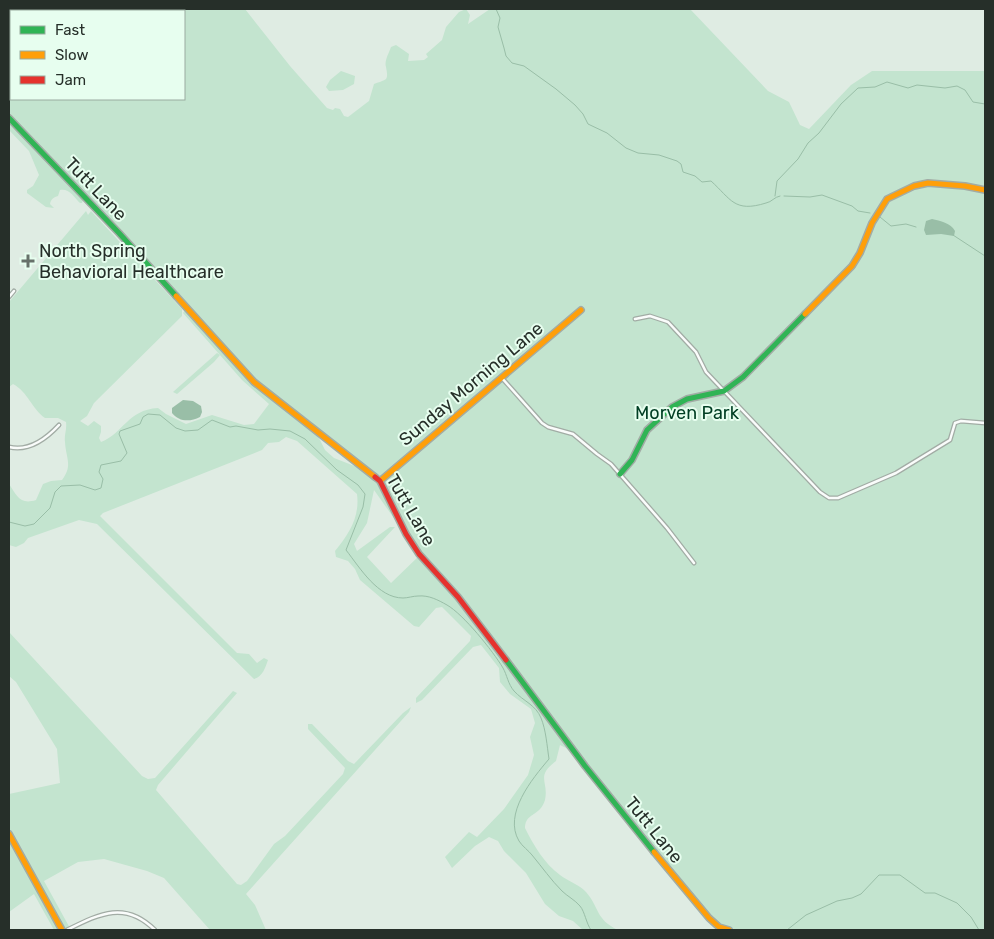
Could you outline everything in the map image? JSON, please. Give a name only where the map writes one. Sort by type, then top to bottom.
[{"type":"street","name":"Tutt Lane","points":[[9,118],[119,233],[254,382],[380,481],[406,534],[419,554],[458,597],[592,774],[682,886],[709,918],[719,926],[729,930]]},
{"type":"street","points":[[620,474],[632,460],[647,430],[672,407],[687,399],[724,391],[751,370],[852,266],[860,253],[872,223],[887,199],[914,186],[928,183],[965,186],[985,190]]},
{"type":"street","points":[[9,297],[14,291]]},
{"type":"street","name":"Sunday Morning Lane","points":[[380,481],[581,310]]},
{"type":"street","points":[[635,318],[650,316],[668,322],[696,352],[706,372],[820,492],[829,498],[834,499],[896,473],[944,444],[952,436],[955,423],[961,421],[985,423]]},
{"type":"street","points":[[501,377],[542,423],[548,427],[573,434],[610,464],[667,528],[694,564]]},
{"type":"street","points":[[9,447],[22,448],[32,446],[51,435],[60,425]]},
{"type":"street","points":[[9,834],[62,930]]},
{"type":"street","points":[[67,930],[95,916],[115,912],[140,918],[155,930]]},
{"type":"green space","name":"Morven Park","points":[[245,9],[290,66],[327,108],[333,110],[335,108],[340,109],[344,116],[348,117],[369,101],[374,84],[387,78],[386,62],[391,47],[396,45],[409,54],[408,61],[424,60],[428,57],[426,54],[442,40],[446,27],[459,12],[466,9],[470,15],[468,24],[490,9],[690,9],[768,91],[789,102],[800,125],[809,129],[851,85],[872,71],[985,71],[985,930],[735,930],[724,927],[713,919],[585,766],[566,748],[560,745],[556,761],[544,775],[545,800],[539,810],[527,820],[525,828],[544,860],[560,875],[583,890],[605,922],[618,930],[583,930],[573,921],[559,916],[545,904],[526,873],[504,851],[498,841],[489,837],[475,846],[452,868],[445,857],[469,832],[477,837],[504,809],[528,775],[534,755],[530,737],[535,723],[531,709],[510,694],[500,682],[499,668],[481,645],[473,647],[422,700],[416,703],[416,698],[470,641],[471,636],[442,607],[436,608],[419,627],[414,626],[360,580],[355,569],[348,561],[336,557],[335,551],[349,532],[355,518],[357,494],[297,441],[286,437],[279,442],[268,443],[262,450],[103,513],[100,516],[237,653],[249,654],[257,663],[264,658],[268,660],[262,674],[257,678],[254,679],[97,524],[79,520],[28,538],[24,543],[16,547],[9,545],[9,484],[17,496],[23,500],[36,500],[43,484],[62,480],[67,470],[68,462],[65,439],[66,422],[58,418],[45,418],[18,387],[13,384],[9,387],[9,302],[86,211],[88,215],[91,211],[182,309],[182,316],[94,403],[87,416],[80,421],[88,426],[94,421],[101,426],[99,438],[101,442],[109,438],[132,417],[148,410],[158,408],[186,424],[212,415],[244,425],[254,424],[269,404],[242,380],[183,313],[188,306],[9,118],[9,34],[10,100],[185,100],[185,10],[32,10]],"holes":[[[279,398],[310,421],[350,457],[357,467],[334,458],[325,450],[312,429],[276,400]],[[374,490],[420,555],[391,583],[367,557],[395,527],[390,527],[357,551],[354,544],[367,523]]]},
{"type":"green space","points":[[341,71],[355,76],[354,84],[343,90],[329,91],[326,87],[330,80]]},
{"type":"green space","points":[[9,121],[83,200],[82,203],[69,192],[60,190],[58,196],[50,202],[54,208],[46,207],[27,193],[27,190],[33,186],[39,175],[29,151],[9,130]]},
{"type":"green space","points":[[217,353],[220,355],[214,362],[177,394],[173,392]]},
{"type":"green space","points":[[9,632],[142,776],[148,779],[155,778],[233,691],[237,693],[158,785],[156,790],[237,884],[241,885],[247,881],[274,844],[285,836],[343,774],[345,768],[308,729],[308,724],[312,724],[348,761],[354,764],[411,707],[409,712],[246,894],[255,905],[266,930],[210,930],[164,878],[147,871],[104,859],[78,862],[44,881],[71,930],[54,930],[34,894],[9,912],[9,794],[60,783],[57,749],[16,682],[9,676]]},
{"type":"shaded area","points":[[932,219],[951,226],[955,231],[954,236],[941,234],[926,235],[924,230],[926,221]]},
{"type":"shaded area","points":[[183,400],[193,401],[201,406],[202,412],[200,417],[185,420],[178,418],[172,413],[172,408]]},
{"type":"waterway","points":[[496,9],[500,18],[498,27],[506,56],[512,63],[524,66],[556,89],[575,105],[583,114],[588,124],[607,133],[626,148],[638,153],[659,155],[677,161],[681,164],[683,172],[695,176],[702,182],[711,181],[729,199],[740,205],[755,206],[780,196]]},
{"type":"waterway","points":[[775,196],[777,181],[798,159],[808,143],[819,133],[841,104],[858,88],[875,87],[887,82],[908,88],[917,85],[945,88],[957,86],[965,90],[973,102],[985,104]]},
{"type":"waterway","points":[[784,196],[810,197],[822,195],[852,206],[858,211],[870,213]]},
{"type":"waterway","points":[[880,217],[891,226],[906,224],[916,227]]},
{"type":"waterway","points":[[953,235],[985,256]]},
{"type":"waterway","points":[[9,522],[25,526],[34,524],[50,508],[55,492],[61,486],[80,485],[95,490],[101,488],[103,479],[99,472],[101,465],[121,461],[127,453],[119,434],[120,431],[140,424],[143,417],[148,414],[160,415],[176,428],[185,431],[198,430],[212,420],[230,427],[290,431],[305,439],[337,470],[358,485],[365,494],[363,507],[346,550],[370,581],[394,597],[426,596],[440,601],[454,610],[469,624],[492,652],[503,668],[514,691],[533,706],[539,714],[544,728],[549,759],[535,776],[522,797],[517,808],[515,831],[520,843],[531,853],[564,893],[580,906],[591,930]]},
{"type":"waterway","points":[[787,930],[806,915],[837,901],[861,894],[879,875],[900,875],[925,893],[935,893],[957,903],[971,917],[979,930]]},
{"type":"traffic: fast","points":[[9,118],[119,233],[176,296]]},
{"type":"traffic: fast","points":[[620,474],[632,460],[647,430],[672,407],[687,399],[724,391],[743,377],[805,314]]},
{"type":"traffic: fast","points":[[506,660],[585,766],[654,852]]},
{"type":"traffic: slow","points":[[805,314],[852,266],[860,253],[872,223],[887,199],[914,186],[928,183],[965,186],[985,190]]},
{"type":"traffic: slow","points":[[176,296],[254,382],[375,477]]},
{"type":"traffic: slow","points":[[380,481],[581,310]]},
{"type":"traffic: slow","points":[[9,834],[62,930]]},
{"type":"traffic: slow","points":[[654,852],[709,918],[719,927],[729,930]]},
{"type":"traffic: jam","points":[[375,477],[380,481],[406,534],[419,554],[458,597],[506,660]]},
{"type":"place","name":"North Spring Behavioral Healthcare","points":[[28,261]]}]
